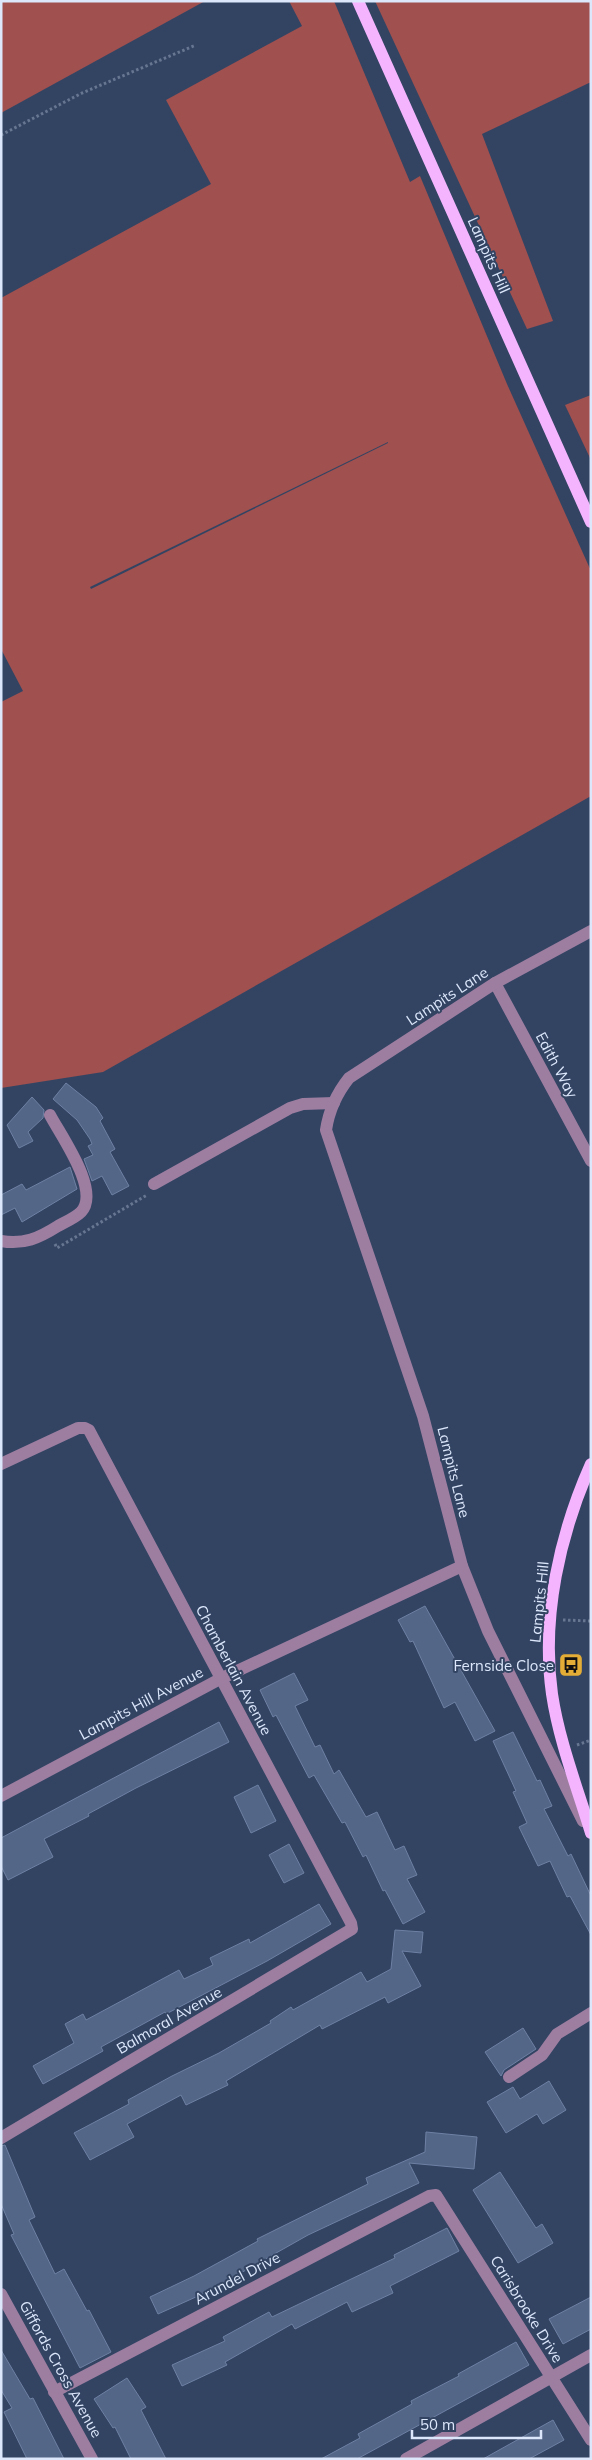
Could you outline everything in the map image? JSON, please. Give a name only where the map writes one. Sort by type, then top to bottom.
[{"type":"main road","name":"Lampits Hill","points":[[358,1],[591,522]]},
{"type":"main road","name":"Lampits Hill","points":[[591,1464],[576,1497],[566,1532],[550,1619],[552,1694],[565,1750],[591,1834]]},
{"type":"street","name":"Lampits Lane","points":[[591,931],[495,983],[350,1078],[339,1090],[328,1116],[326,1130],[423,1416],[462,1566],[488,1631],[591,1834]]},
{"type":"street","name":"Edith Way","points":[[495,983],[591,1161]]},
{"type":"street","points":[[154,1184],[290,1108],[303,1104],[334,1103]]},
{"type":"street","points":[[1,1241],[14,1243],[29,1242],[81,1212],[86,1201],[87,1190],[83,1177],[50,1115]]},
{"type":"street","name":"Chamberlain Avenue","points":[[1,1464],[78,1428],[89,1430],[351,1923],[352,1929]]},
{"type":"street","name":"Lampits Hill Avenue","points":[[1,1796],[220,1679],[462,1566]]},
{"type":"street","name":"Balmoral Avenue","points":[[1,2138],[352,1929]]},
{"type":"street","points":[[509,2077],[542,2055],[557,2034],[591,2013]]},
{"type":"street","name":"Carisbrooke Drive","points":[[436,2195],[591,2440]]},
{"type":"street","name":"Arundel Drive","points":[[54,2392],[429,2196],[436,2195]]},
{"type":"street","name":"Giffords Cross Avenue","points":[[1,2294],[92,2459]]},
{"type":"street","points":[[406,2459],[591,2355]]},
{"type":"path","points":[[1,135],[82,93],[196,45]]},
{"type":"path","points":[[48,1232],[57,1248],[151,1192],[154,1184]]},
{"type":"path","points":[[550,1619],[591,1621]]},
{"type":"shaded area","points":[[1,1],[205,1],[1,113]]},
{"type":"shaded area","points":[[289,1],[334,1],[410,182],[420,176],[507,384],[591,571],[591,796],[103,1072],[1,1088],[1,702],[23,691],[1,649],[1,298],[211,184],[166,100],[302,26]],"holes":[[[388,442],[91,589],[90,587]]]},
{"type":"shaded area","points":[[375,1],[591,1],[591,82],[482,134],[553,321],[527,329]]},
{"type":"shaded area","points":[[591,395],[591,460],[565,405]]},
{"type":"building","points":[[66,1083],[96,1107],[103,1118],[100,1121],[115,1149],[110,1152],[129,1186],[112,1195],[102,1176],[92,1181],[84,1159],[93,1155],[88,1146],[92,1144],[90,1139],[77,1120],[53,1099]]},
{"type":"building","points":[[32,1097],[44,1110],[43,1118],[28,1132],[33,1141],[19,1148],[7,1125]]},
{"type":"building","points":[[70,1167],[77,1189],[22,1222],[15,1208],[1,1215],[1,1195],[22,1184],[26,1190]]},
{"type":"building","points":[[425,1606],[495,1731],[475,1741],[455,1702],[444,1708],[413,1641],[410,1642],[398,1620]]},
{"type":"building","points":[[294,1673],[308,1700],[295,1706],[315,1747],[320,1745],[334,1774],[339,1770],[366,1817],[377,1812],[395,1850],[404,1846],[417,1875],[407,1879],[425,1912],[403,1924],[385,1890],[383,1891],[366,1855],[363,1857],[345,1822],[342,1823],[314,1775],[309,1778],[276,1715],[273,1717],[260,1690]]},
{"type":"building","points":[[219,1722],[229,1742],[136,1788],[88,1814],[89,1816],[44,1839],[53,1857],[8,1880],[1,1866],[1,1838]]},
{"type":"building","points":[[513,1732],[537,1781],[540,1780],[552,1806],[544,1809],[568,1856],[571,1854],[591,1896],[591,1935],[570,1896],[567,1897],[550,1861],[538,1866],[519,1827],[527,1823],[513,1792],[516,1791],[493,1741]]},
{"type":"building","points":[[258,1785],[276,1821],[251,1833],[234,1797]]},
{"type":"building","points":[[289,1844],[304,1873],[284,1883],[269,1855]]},
{"type":"building","points":[[319,1904],[331,1924],[267,1961],[166,2014],[165,2012],[101,2047],[103,2051],[43,2084],[33,2066],[74,2043],[65,2024],[83,2014],[86,2020],[179,1970],[184,1979],[213,1965],[210,1958],[249,1939],[250,1943]]},
{"type":"building","points":[[395,1930],[423,1932],[421,1953],[402,1951],[421,1986],[388,2003],[385,1997],[322,2029],[320,2025],[226,2081],[228,2085],[186,2105],[181,2095],[127,2124],[134,2137],[90,2160],[74,2133],[129,2104],[128,2100],[219,2053],[271,2023],[270,2021],[291,2007],[293,2010],[361,1972],[367,1982],[391,1969]]},
{"type":"building","points":[[523,2028],[536,2049],[504,2070],[501,2076],[485,2052]]},
{"type":"building","points":[[549,2081],[566,2110],[543,2124],[537,2114],[506,2133],[487,2102],[513,2087],[520,2099]]},
{"type":"building","points":[[426,2132],[477,2137],[474,2169],[409,2163],[419,2183],[308,2235],[207,2292],[158,2314],[150,2297],[194,2276],[258,2241],[257,2239],[368,2184],[366,2178],[425,2152]]},
{"type":"building","points":[[5,2145],[35,2217],[29,2220],[55,2274],[64,2269],[87,2311],[89,2310],[111,2352],[80,2368],[11,2235],[14,2234],[1,2204],[1,2146]]},
{"type":"building","points":[[500,2172],[536,2228],[542,2224],[553,2243],[518,2263],[473,2190]]},
{"type":"building","points":[[447,2228],[459,2251],[390,2286],[393,2293],[352,2312],[347,2302],[295,2329],[292,2324],[225,2362],[227,2365],[182,2386],[172,2365],[225,2341],[223,2337],[269,2312],[272,2317],[395,2258],[394,2255]]},
{"type":"building","points":[[591,2297],[591,2329],[563,2344],[549,2319]]},
{"type":"building","points":[[516,2342],[529,2365],[357,2459],[321,2459],[360,2438],[358,2434],[412,2404],[411,2401],[459,2376],[458,2374]]},
{"type":"building","points":[[1,2350],[30,2399],[33,2398],[64,2459],[27,2459],[4,2412],[12,2408],[1,2390]]},
{"type":"building","points":[[127,2378],[146,2407],[141,2410],[166,2459],[131,2459],[115,2427],[113,2428],[94,2399]]},
{"type":"building","points":[[553,2420],[564,2440],[529,2459],[483,2459]]},
{"type":"place","name":"Fernside Close","points":[[571,1665]]}]
